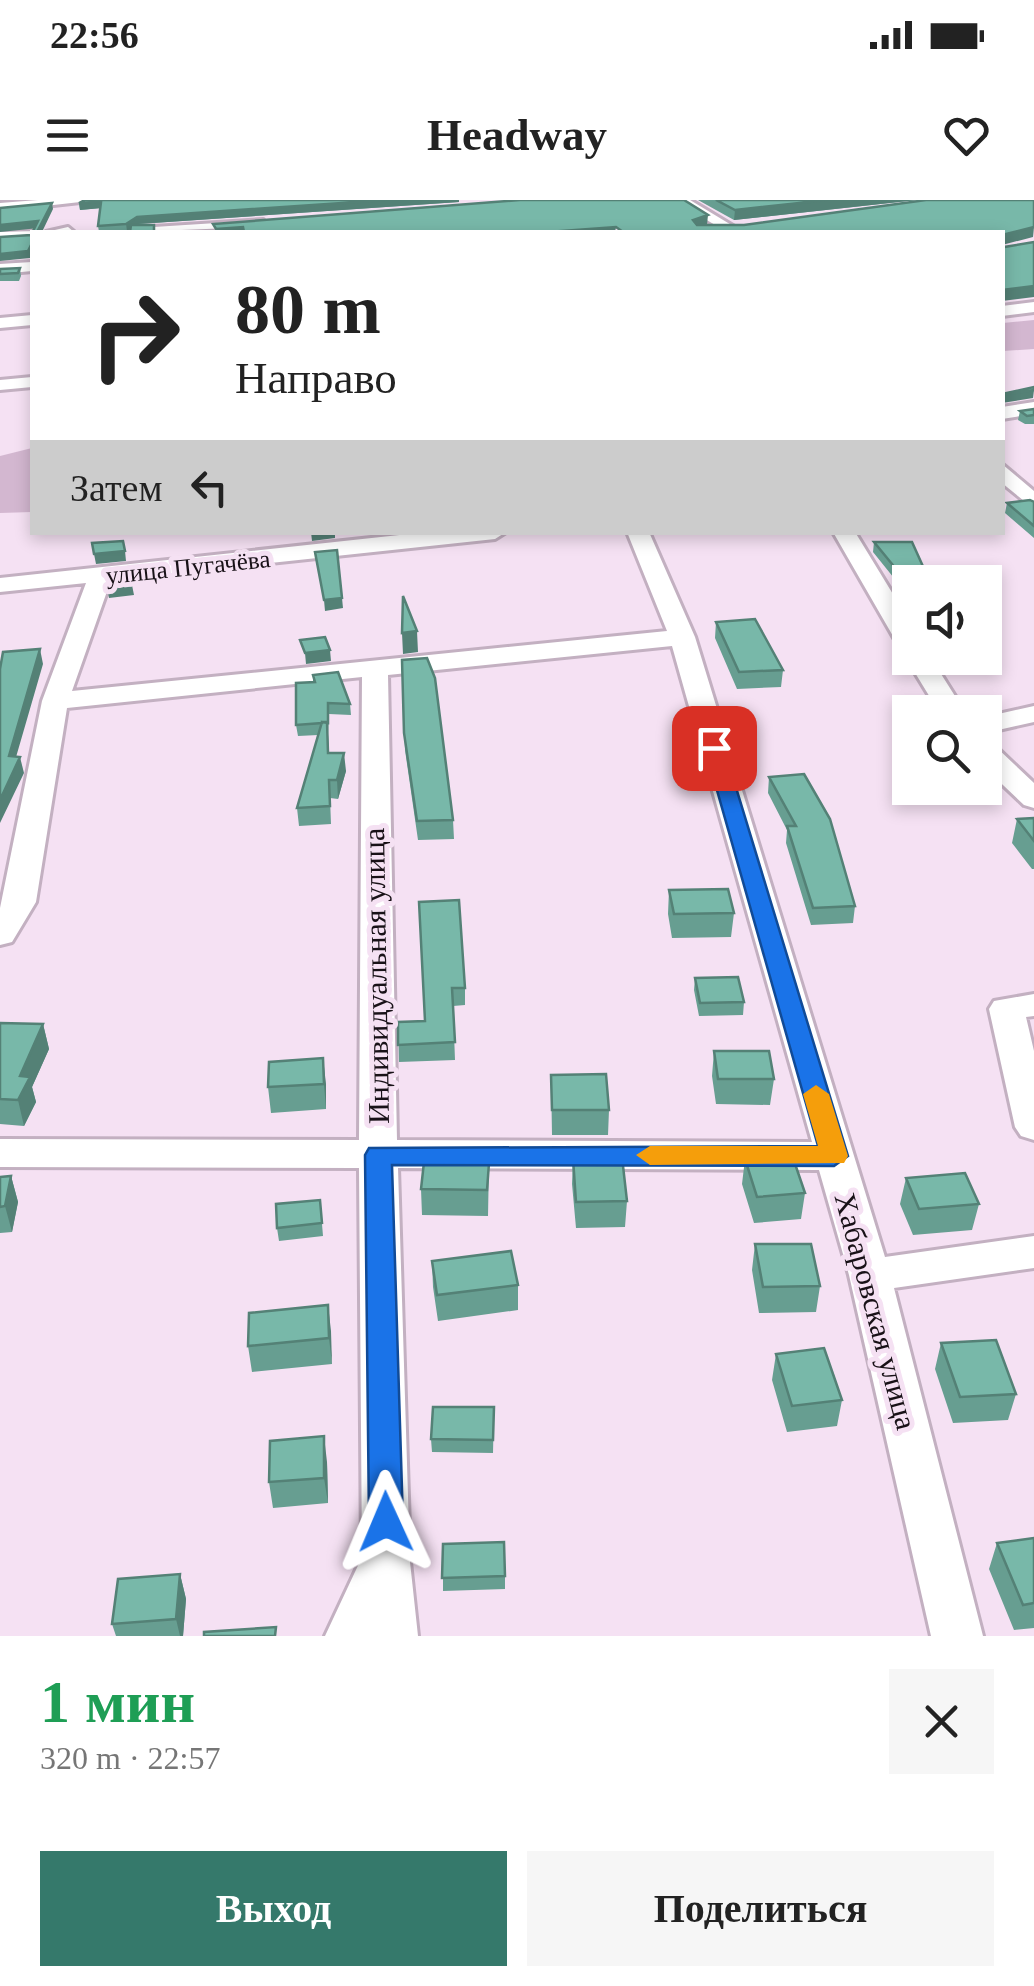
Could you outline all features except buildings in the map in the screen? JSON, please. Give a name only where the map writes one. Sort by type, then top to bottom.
[{"type":"street","points":[[0,207],[92,200]]},
{"type":"street","points":[[680,200],[739,230]]},
{"type":"street","points":[[62,201],[69,230]]},
{"type":"street","points":[[164,230],[282,221]]},
{"type":"street","points":[[0,236],[30,234]]},
{"type":"street","points":[[0,269],[30,267]]},
{"type":"street","points":[[1005,312],[1034,307]]},
{"type":"street","points":[[0,323],[30,323]]},
{"type":"street","points":[[0,385],[30,382]]},
{"type":"street","points":[[1005,412],[1034,408]]},
{"type":"street","points":[[1005,473],[1033,501]]},
{"type":"street","points":[[1005,504],[1033,501]]},
{"type":"street","name":"улица Пугачёва","points":[[0,585],[469,535]]},
{"type":"street","name":"Хабаровская улица","points":[[639,535],[682,637],[870,1275],[957,1636]]},
{"type":"street","points":[[846,535],[892,613]]},
{"type":"street","points":[[0,935],[20,902],[55,701],[100,577]]},
{"type":"street","points":[[55,701],[682,637]]},
{"type":"street","name":"Индивидуальная улица","points":[[351,1636],[387,1558],[378,1155],[375,668]]},
{"type":"street","points":[[1002,721],[1034,714]]},
{"type":"street","points":[[1002,768],[1034,799]]},
{"type":"street","points":[[1034,1004],[1006,1009],[1034,1128]]},
{"type":"street","points":[[0,1154],[834,1156]]},
{"type":"street","points":[[870,1275],[1034,1252]]},
{"type":"street","points":[[387,1558],[392,1636]]},
{"type":"shaded area","points":[[1034,320],[1034,349],[1005,351],[1005,323]]},
{"type":"shaded area","points":[[30,448],[30,512],[0,513],[0,456]]},
{"type":"slow traffic","points":[[650,1155],[834,1156],[816,1094]]},
{"type":"route","points":[[386,1522],[378,1155],[834,1156],[714,748]]}]
